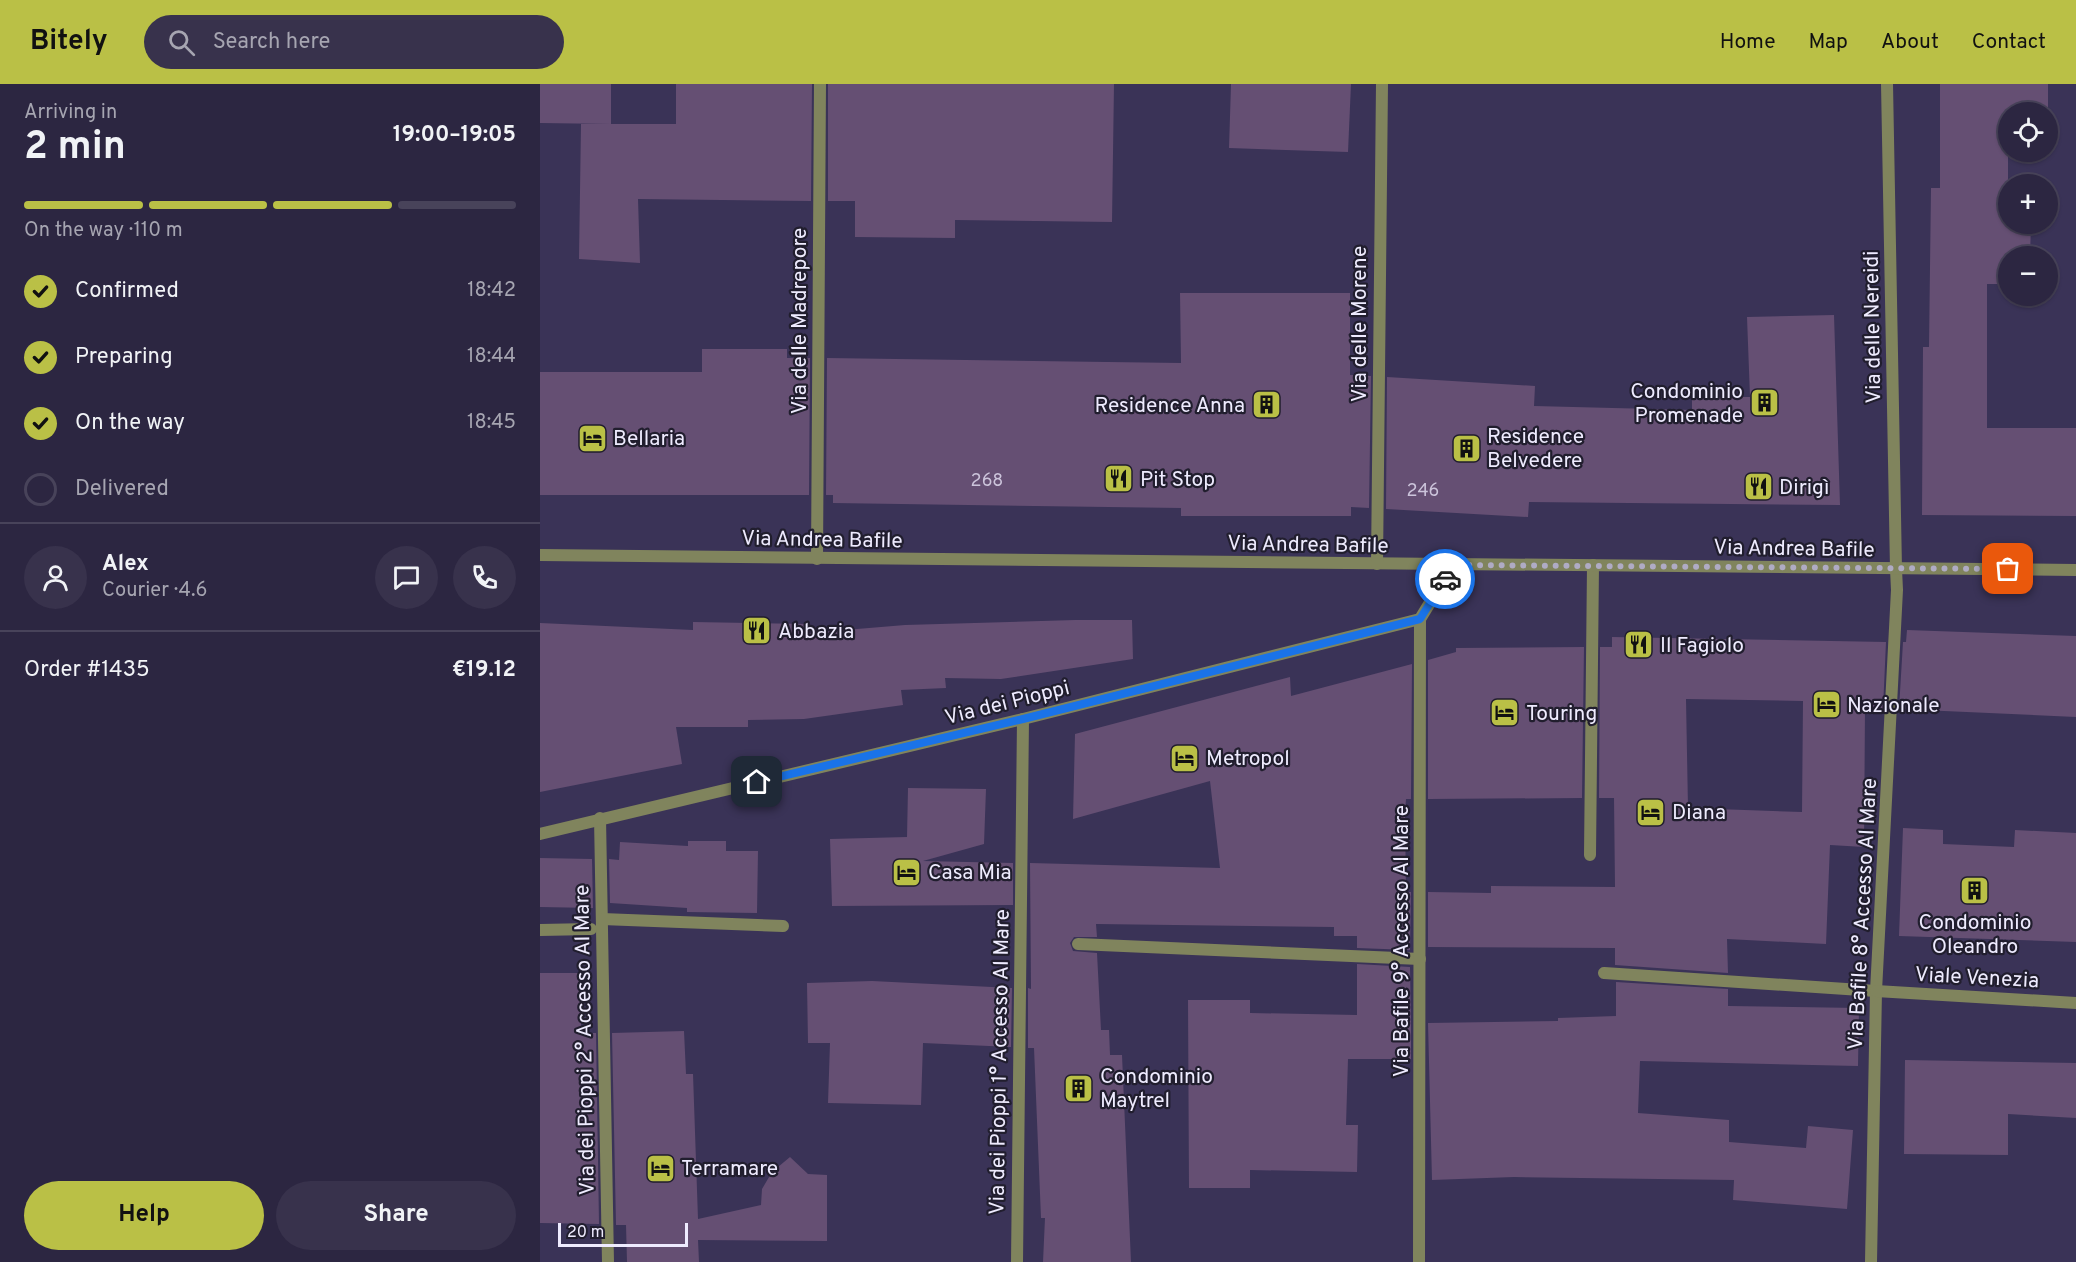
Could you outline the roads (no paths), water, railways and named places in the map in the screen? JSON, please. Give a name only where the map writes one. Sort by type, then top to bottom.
[{"type":"street","name":"Via delle Madrepore","points":[[817,559],[820,84]]},
{"type":"street","name":"Via delle Morene","points":[[1377,564],[1382,84]]},
{"type":"street","name":"Via delle Nereidi","points":[[1887,84],[1896,569]]},
{"type":"street","name":"Via Andrea Bafile","points":[[540,555],[2076,570]]},
{"type":"street","points":[[1420,619],[1453,565]]},
{"type":"street","points":[[1590,855],[1593,566]]},
{"type":"street","name":"Via Bafile 8° Accesso Al Mare","points":[[1871,1262],[1876,991],[1897,590],[1896,569]]},
{"type":"street","name":"Via dei Pioppi","points":[[540,834],[1023,719],[1420,619]]},
{"type":"street","name":"Via Bafile 9° Accesso Al Mare","points":[[1419,1262],[1420,619]]},
{"type":"street","name":"Via dei Pioppi 1° Accesso Al Mare","points":[[1017,1262],[1023,719]]},
{"type":"street","name":"Via dei Pioppi 2° Accesso Al Mare","points":[[600,818],[608,1262]]},
{"type":"street","points":[[602,919],[783,926]]},
{"type":"street","points":[[540,930],[591,929]]},
{"type":"street","points":[[1078,944],[1420,959]]},
{"type":"street","name":"Viale Venezia","points":[[1604,973],[2076,1003]]},
{"type":"place","name":"Condominio Promenade","points":[[1764,403]]},
{"type":"place","name":"Residence Anna","points":[[1266,405]]},
{"type":"place","name":"Bellaria","points":[[592,438]]},
{"type":"place","name":"Residence Belvedere","points":[[1466,448]]},
{"type":"place","name":"Pit Stop","points":[[1119,479]]},
{"type":"place","name":"Dirigì","points":[[1758,487]]},
{"type":"place","name":"Abbazia","points":[[757,631]]},
{"type":"place","name":"Il Fagiolo","points":[[1639,645]]},
{"type":"place","name":"Nazionale","points":[[1826,705]]},
{"type":"place","name":"Touring","points":[[1505,713]]},
{"type":"place","name":"Metropol","points":[[1185,758]]},
{"type":"place","name":"Diana","points":[[1651,812]]},
{"type":"place","name":"Casa Mia","points":[[907,872]]},
{"type":"place","name":"Condominio Oleandro","points":[[1975,891]]},
{"type":"place","name":"Condominio Maytrel","points":[[1079,1088]]},
{"type":"place","name":"Terramare","points":[[660,1168]]}]
